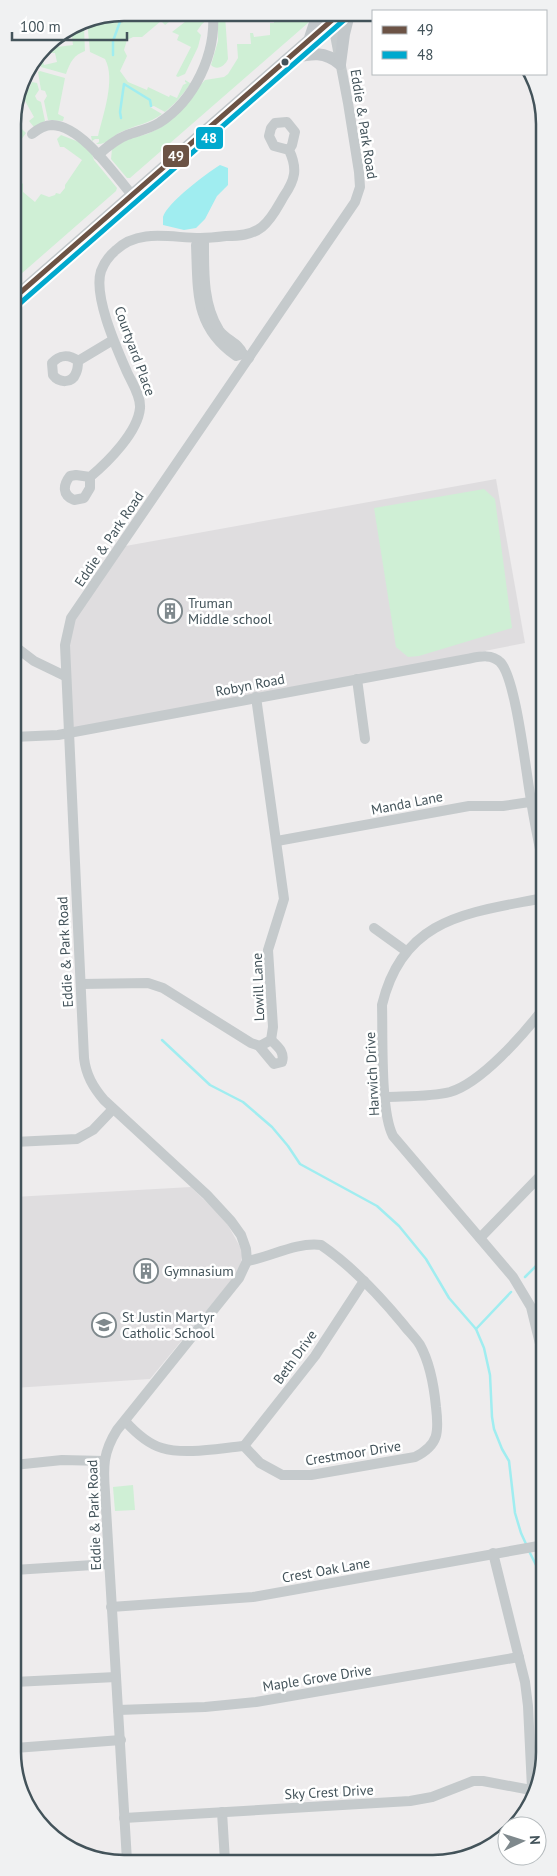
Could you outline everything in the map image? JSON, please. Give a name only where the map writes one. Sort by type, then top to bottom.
[{"type":"main road","points":[[309,40],[316,21]]},
{"type":"main road","points":[[21,292],[329,21]]},
{"type":"main road","points":[[289,58],[319,54],[328,55],[340,64],[347,21]]},
{"type":"street","points":[[98,154],[125,136],[143,131],[160,122],[183,101],[199,79],[208,56],[214,33],[213,21]]},
{"type":"street","name":"Eddie & Park Road","points":[[127,1855],[104,1461],[110,1442],[125,1421],[240,1278],[246,1261],[246,1249],[241,1235],[224,1212],[104,1100],[91,1082],[85,1066],[65,645],[71,618],[246,356],[355,202],[360,187],[358,163],[340,64],[335,21]]},
{"type":"street","points":[[32,134],[44,126],[57,125],[75,133],[98,154],[132,195]]},
{"type":"street","name":"Courtyard Place","points":[[90,477],[108,461],[125,438],[137,420],[140,406],[137,393],[113,340],[102,300],[100,279],[106,262],[117,248],[142,236],[200,239],[243,235],[256,230],[268,221],[293,182],[294,168],[289,150]]},
{"type":"street","points":[[200,239],[196,245],[198,292],[203,316],[213,336],[225,348],[236,356],[246,356]]},
{"type":"street","points":[[78,361],[113,340]]},
{"type":"street","points":[[21,651],[34,661],[65,676]]},
{"type":"street","name":"Robyn Road","points":[[21,737],[58,735],[256,697],[490,656],[501,662],[514,699],[531,802]]},
{"type":"street","points":[[357,679],[365,739]]},
{"type":"street","name":"Lowill Lane","points":[[80,984],[148,983],[163,988],[251,1043],[259,1046],[271,1040],[273,1027],[268,950],[284,898],[256,697]]},
{"type":"street","name":"Manda Lane","points":[[277,842],[469,806],[503,806],[536,801]]},
{"type":"street","points":[[531,802],[536,828]]},
{"type":"street","name":"Harwich Drive","points":[[536,899],[464,914],[429,931],[406,951],[386,990],[382,1005],[385,1097],[390,1129],[393,1136],[514,1277],[531,1307],[536,1322]]},
{"type":"street","points":[[374,928],[406,951]]},
{"type":"street","points":[[385,1097],[445,1093],[469,1084],[505,1052],[536,1017]]},
{"type":"street","points":[[259,1046],[274,1064],[282,1062],[283,1055],[281,1050],[271,1040]]},
{"type":"street","points":[[21,1142],[78,1139],[93,1130],[113,1109]]},
{"type":"street","points":[[480,1238],[536,1180]]},
{"type":"street","points":[[246,1261],[260,1259],[297,1246],[321,1245],[364,1280]]},
{"type":"street","name":"Beth Drive","points":[[244,1446],[315,1356],[364,1280]]},
{"type":"street","name":"Crestmoor Drive","points":[[244,1446],[260,1463],[271,1470],[282,1474],[310,1476],[415,1457],[425,1452],[437,1439],[436,1400],[429,1369],[420,1345],[382,1298],[364,1280]]},
{"type":"street","points":[[125,1421],[138,1434],[162,1448],[187,1451],[244,1446]]},
{"type":"street","points":[[21,1464],[62,1460],[104,1461]]},
{"type":"street","name":"Crest Oak Lane","points":[[111,1607],[253,1597],[536,1546]]},
{"type":"street","points":[[493,1553],[519,1657],[528,1706],[532,1779]]},
{"type":"street","points":[[21,1570],[109,1564]]},
{"type":"street","name":"Maple Grove Drive","points":[[118,1710],[205,1707],[256,1702],[519,1657]]},
{"type":"street","points":[[21,1682],[116,1677]]},
{"type":"street","points":[[21,1748],[120,1740]]},
{"type":"street","name":"Sky Crest Drive","points":[[124,1818],[410,1801],[432,1796],[473,1781],[529,1788]]},
{"type":"street","points":[[222,1812],[225,1855]]},
{"type":"shaded area","points":[[496,479],[525,643],[68,733],[68,647],[74,619],[120,547]]},
{"type":"shaded area","name":"St Justin Martyr Catholic School","points":[[191,1187],[225,1220],[243,1252],[239,1271],[150,1379],[21,1388],[21,1197]]},
{"type":"green space","points":[[117,21],[161,21],[142,37],[133,37],[127,40],[124,50],[127,56],[120,71],[128,82],[147,90],[148,87],[169,97],[170,95],[177,98],[183,85],[187,83],[185,80],[190,85],[165,112],[154,106],[150,107],[162,114],[121,132],[106,142],[96,144],[99,142],[99,139],[92,141],[91,136],[98,136],[108,97],[109,77],[105,59],[90,52],[88,28]]},
{"type":"green space","points":[[161,21],[170,21],[165,25]]},
{"type":"green space","points":[[186,21],[206,21],[197,31],[201,35],[198,47],[185,74],[178,77],[176,76],[191,47],[177,40],[179,35],[172,32]]},
{"type":"green space","points":[[218,21],[225,21],[228,59],[223,66],[216,68],[211,65],[218,41]]},
{"type":"green space","points":[[274,21],[310,21],[130,178],[127,178],[111,159],[112,149],[128,139],[160,128],[205,80],[224,77],[228,74],[238,58],[237,44],[251,44],[250,33],[253,33],[254,37],[270,35],[270,23],[274,23]]},
{"type":"green space","points":[[84,29],[85,51],[73,60],[66,74],[41,67],[43,61],[44,65],[57,62],[55,53],[50,52],[56,47],[73,45],[72,36]]},
{"type":"green space","points":[[38,72],[65,78],[58,114],[64,117],[63,121],[48,120],[44,101],[47,96],[45,91],[41,90]]},
{"type":"green space","points":[[32,82],[37,83],[39,90],[35,96],[41,102],[45,121],[34,127],[29,121],[34,117],[24,100]]},
{"type":"green space","points":[[21,128],[26,133],[21,140]]},
{"type":"green space","points":[[61,135],[79,142],[92,154],[94,160],[117,188],[116,191],[21,274],[21,182],[23,184],[23,192],[35,202],[41,194],[49,197],[56,193],[60,194],[82,160],[64,147],[60,147],[57,139]]},
{"type":"green space","points":[[484,489],[495,499],[512,628],[419,656],[408,657],[396,647],[374,508]]},
{"type":"green space","points":[[133,1485],[135,1510],[115,1511],[113,1487]]},
{"type":"water","points":[[220,165],[228,168],[228,185],[217,196],[205,219],[196,228],[184,230],[163,225],[163,217],[172,204],[197,181]]},
{"type":"waterway","points":[[113,55],[113,41],[120,21]]},
{"type":"waterway","points":[[121,118],[120,112],[124,84],[150,100],[151,106]]},
{"type":"waterway","points":[[162,1040],[210,1085],[243,1102],[272,1127],[300,1164],[377,1206],[399,1226],[426,1259],[449,1298],[476,1329],[484,1348],[490,1375],[494,1429],[509,1461],[515,1513],[526,1544]]},
{"type":"waterway","points":[[525,1277],[536,1266]]},
{"type":"waterway","points":[[476,1329],[511,1292]]},
{"type":"waterway","points":[[528,1549],[536,1565]]},
{"type":"transit line","name":"49","points":[[21,292],[331,21]]},
{"type":"transit line","name":"48","points":[[21,302],[343,21]]},
{"type":"place","name":"Truman Middle school","points":[[170,611]]},
{"type":"place","name":"Gymnasium","points":[[146,1271]]},
{"type":"place","name":"St Justin Martyr Catholic School","points":[[104,1325]]}]
